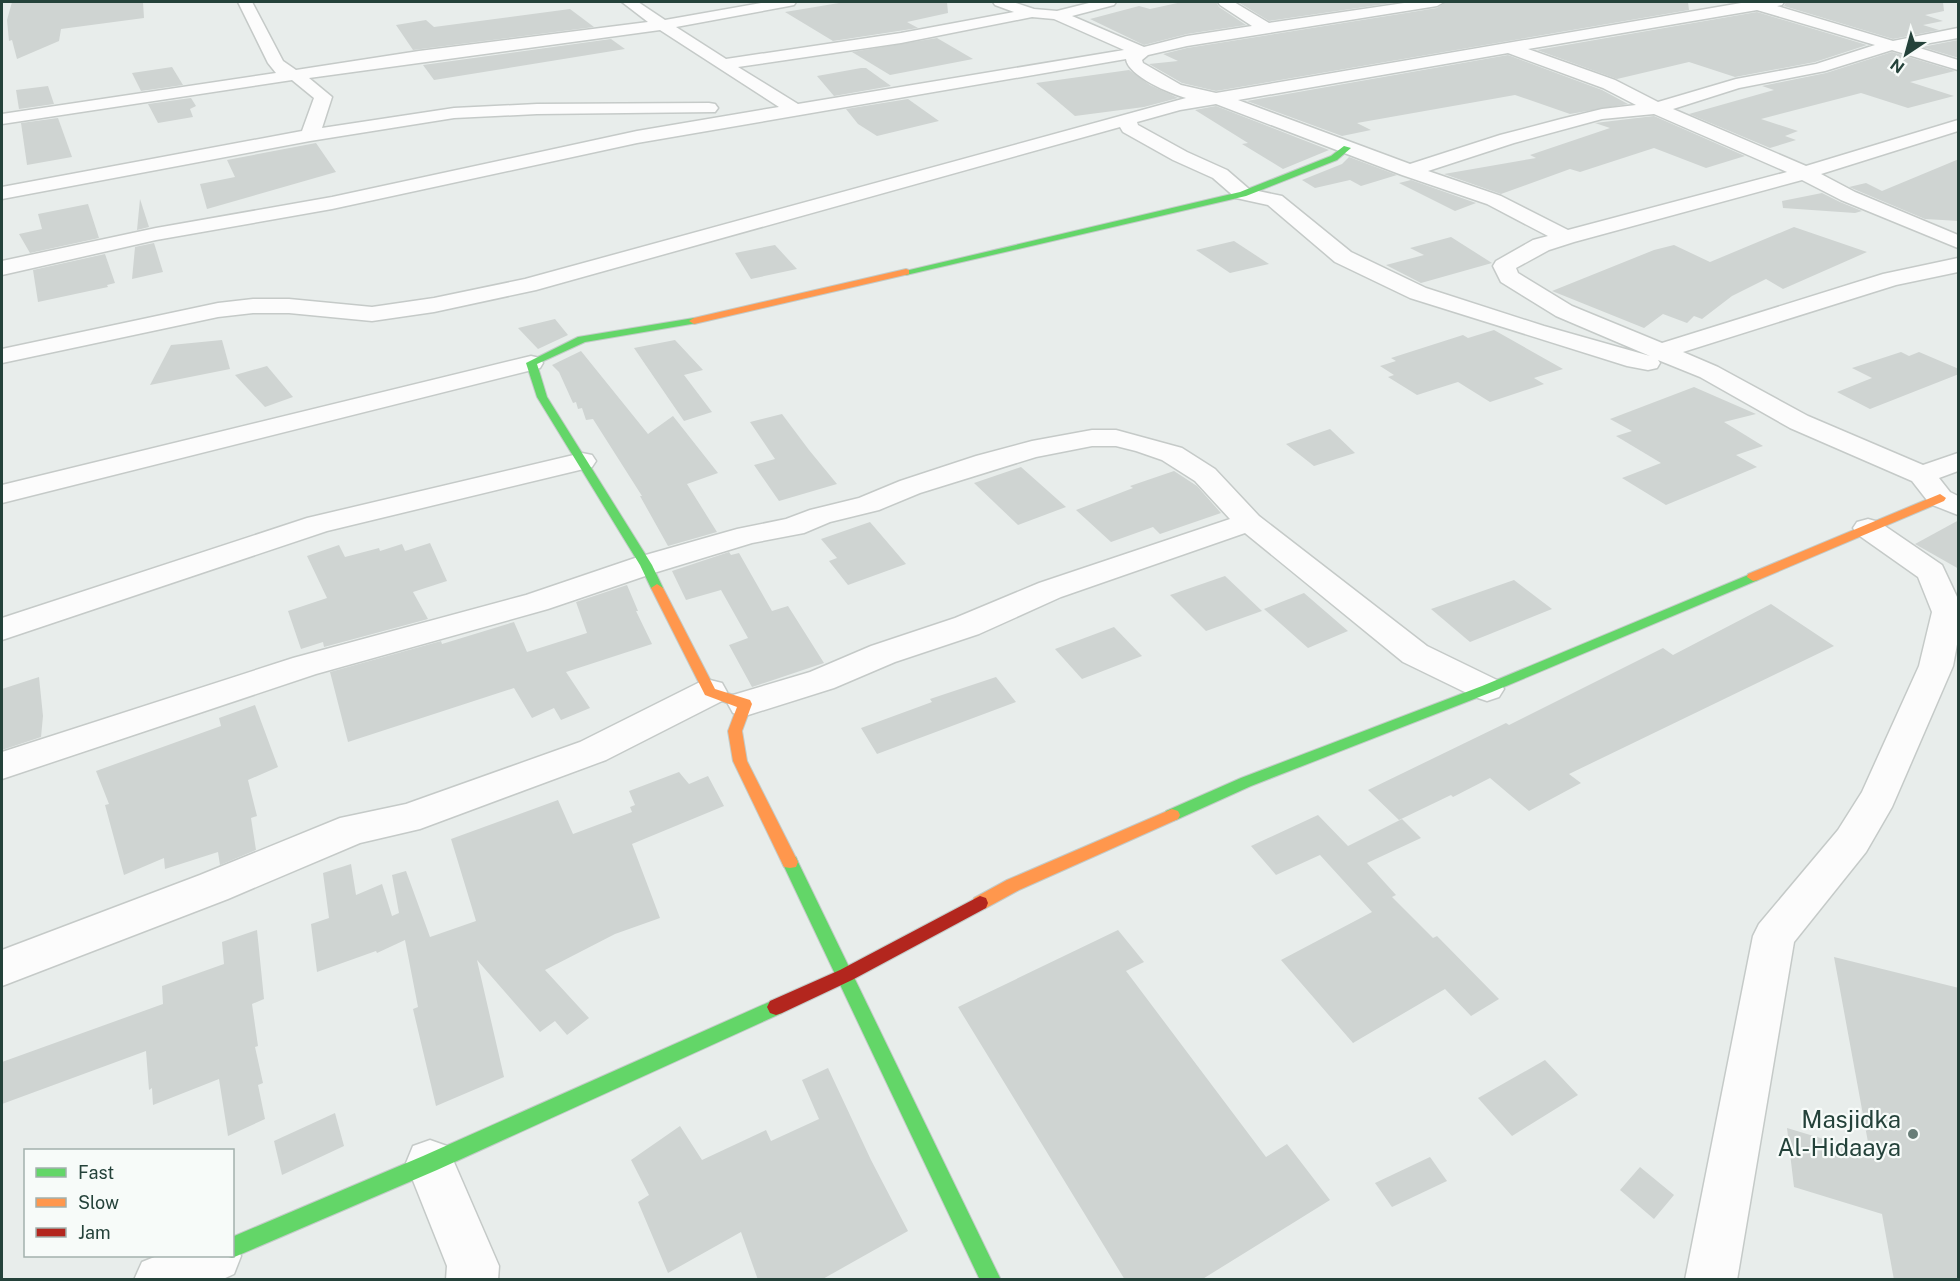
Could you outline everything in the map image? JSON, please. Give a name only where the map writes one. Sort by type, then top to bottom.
[{"type":"street","points":[[245,2],[276,63],[284,71],[296,75],[323,97],[310,135]]},
{"type":"street","points":[[629,2],[790,106]]},
{"type":"street","points":[[2,118],[419,56],[663,24],[789,2]]},
{"type":"street","points":[[1000,2],[1032,14]]},
{"type":"street","points":[[723,64],[901,38],[1032,14],[1057,15],[1109,2]]},
{"type":"street","points":[[1225,2],[1266,28]]},
{"type":"street","points":[[2,268],[156,234],[332,203],[790,106],[1142,52],[1187,41],[1437,2]]},
{"type":"street","points":[[2,356],[218,310],[254,306],[289,306],[372,314],[434,304],[528,285],[1178,105],[1511,49],[1750,4],[1777,2]]},
{"type":"street","points":[[1750,4],[1959,65]]},
{"type":"street","points":[[1057,15],[1142,52]]},
{"type":"street","points":[[1409,171],[1507,139],[1602,114],[1656,108],[1736,84],[1819,68],[1890,46],[1959,33]]},
{"type":"street","points":[[1511,49],[1609,84],[1656,108],[1783,162],[1848,196],[1959,242]]},
{"type":"street","points":[[1142,52],[1134,58],[1135,65],[1178,92],[1193,97],[1220,99],[1409,171],[1494,200],[1566,237]]},
{"type":"street","points":[[2,193],[310,135],[454,113],[537,109],[790,106]]},
{"type":"street","points":[[1128,119],[1129,128],[1180,156],[1220,174],[1243,194],[1275,200],[1343,257],[1418,292],[1627,359],[1709,372]]},
{"type":"street","points":[[234,1247],[430,1163],[846,975],[1014,885],[1246,782],[1487,689],[1868,528],[1949,502],[1922,475],[1799,422],[1709,372],[1564,311],[1509,277],[1504,266],[1542,245],[1566,237],[1752,189],[1959,125]]},
{"type":"street","points":[[2,494],[531,363],[582,339],[678,325],[1243,194],[1334,158],[1347,148]]},
{"type":"street","points":[[1662,351],[1891,279],[1959,265]]},
{"type":"street","points":[[531,363],[542,397],[727,698],[740,761],[846,975],[991,1280]]},
{"type":"street","points":[[2,766],[305,666],[537,602],[646,565],[748,535],[793,527],[820,516],[869,504],[910,487],[986,462],[1032,449],[1092,438],[1116,438],[1172,454],[1205,475],[1249,522],[1372,617],[1415,654],[1487,689]]},
{"type":"street","points":[[2,629],[317,524],[582,461]]},
{"type":"street","points":[[1922,475],[1959,461]]},
{"type":"street","points":[[2,968],[214,887],[354,829],[407,819],[480,794],[727,698],[822,680],[883,654],[966,626],[1050,590],[1249,522]]},
{"type":"street","points":[[1711,1280],[1774,936],[1852,842],[1879,796],[1936,666],[1948,612],[1930,572],[1868,528]]},
{"type":"street","points":[[430,1163],[473,1266],[472,1280]]},
{"type":"street","points":[[160,1280],[214,1257]]},
{"type":"building","points":[[12,2],[143,2],[144,18],[61,29],[59,41],[17,59],[12,40],[9,41],[7,20]]},
{"type":"building","points":[[845,2],[947,2],[948,13],[907,22],[918,28],[833,41],[785,12]]},
{"type":"building","points":[[1182,2],[1216,2],[1219,7],[1246,25],[1187,34],[1144,45],[1090,19],[1139,6],[1150,9]]},
{"type":"building","points":[[1238,2],[1399,2],[1269,21]]},
{"type":"building","points":[[1446,2],[1688,2],[1689,10],[1216,91],[1182,83],[1149,64],[1178,61],[1163,54],[1187,48],[1437,8]]},
{"type":"building","points":[[1786,2],[1943,2],[1944,11],[1925,15],[1943,21],[1923,25],[1939,30],[1893,39],[1784,6]]},
{"type":"building","points":[[570,9],[594,27],[413,50],[396,25],[426,20],[434,27]]},
{"type":"building","points":[[1757,12],[1867,45],[1815,62],[1735,77],[1689,62],[1617,79],[1537,50]]},
{"type":"building","points":[[937,38],[973,59],[890,75],[852,52]]},
{"type":"building","points":[[611,39],[625,49],[434,80],[423,65]]},
{"type":"building","points":[[1958,40],[1959,58],[1922,47]]},
{"type":"building","points":[[1892,52],[1955,71],[1910,82],[1954,96],[1908,108],[1861,93],[1761,119],[1798,131],[1785,136],[1796,140],[1770,148],[1689,114],[1774,90],[1762,86],[1826,73]]},
{"type":"building","points":[[1508,55],[1602,90],[1628,104],[1570,114],[1515,95],[1357,123],[1371,130],[1342,136],[1247,101]]},
{"type":"building","points":[[172,67],[183,85],[141,91],[132,73]]},
{"type":"building","points":[[866,68],[891,86],[834,96],[817,76]]},
{"type":"building","points":[[1129,70],[1150,85],[1178,98],[1144,107],[1075,116],[1036,83]]},
{"type":"building","points":[[48,86],[54,104],[19,109],[16,90]]},
{"type":"building","points":[[191,98],[196,106],[190,109],[193,117],[158,123],[148,104]]},
{"type":"building","points":[[908,99],[939,121],[877,136],[858,124],[846,109]]},
{"type":"building","points":[[1216,106],[1329,150],[1283,169],[1242,144],[1248,143],[1195,110]]},
{"type":"building","points":[[1654,116],[1745,156],[1706,168],[1654,148],[1580,172],[1570,169],[1501,194],[1444,174],[1536,158],[1530,155],[1610,128],[1595,123]]},
{"type":"building","points":[[58,118],[72,157],[27,165],[21,123]]},
{"type":"building","points":[[316,143],[336,172],[207,209],[200,184],[235,177],[227,160]]},
{"type":"building","points":[[1349,157],[1397,175],[1361,186],[1350,180],[1315,188],[1302,180],[1342,164]]},
{"type":"building","points":[[1959,159],[1959,221],[1925,219],[1849,187],[1866,183],[1882,191]]},
{"type":"building","points":[[1411,180],[1476,203],[1455,211],[1399,183]]},
{"type":"building","points":[[1822,193],[1862,211],[1855,213],[1783,208],[1782,201]]},
{"type":"building","points":[[140,199],[149,227],[137,230]]},
{"type":"building","points":[[88,204],[99,238],[30,253],[19,234],[42,229],[38,214]]},
{"type":"building","points":[[1794,227],[1867,252],[1783,289],[1766,279],[1732,296],[1702,319],[1694,316],[1687,323],[1663,314],[1644,328],[1552,291],[1654,250],[1674,245],[1710,262]]},
{"type":"building","points":[[1451,237],[1492,263],[1421,283],[1386,265],[1424,255],[1410,248]]},
{"type":"building","points":[[1234,241],[1269,264],[1230,273],[1196,250]]},
{"type":"building","points":[[154,243],[163,272],[132,279],[135,247]]},
{"type":"building","points":[[775,245],[797,269],[751,279],[735,253]]},
{"type":"building","points":[[105,254],[115,283],[107,285],[108,287],[38,302],[33,270]]},
{"type":"building","points":[[555,319],[568,335],[538,349],[518,328]]},
{"type":"building","points":[[1494,330],[1563,369],[1534,378],[1544,384],[1490,402],[1458,382],[1417,395],[1388,377],[1394,375],[1380,366],[1396,361],[1391,358],[1463,335],[1468,338]]},
{"type":"building","points":[[222,340],[230,369],[150,385],[171,345]]},
{"type":"building","points":[[675,340],[703,370],[684,375],[712,412],[684,421],[634,348]]},
{"type":"building","points":[[581,351],[648,434],[673,416],[718,473],[687,484],[717,532],[668,546],[640,496],[642,496],[593,419],[586,420],[582,408],[578,409],[576,402],[573,403],[559,372],[552,365]]},
{"type":"building","points":[[1901,352],[1909,356],[1919,352],[1959,369],[1959,374],[1870,409],[1837,392],[1872,378],[1852,368]]},
{"type":"building","points":[[267,366],[293,397],[265,407],[235,375]]},
{"type":"building","points":[[1694,387],[1756,414],[1724,422],[1763,446],[1736,455],[1757,467],[1666,505],[1622,478],[1661,463],[1616,436],[1632,431],[1610,419]]},
{"type":"building","points":[[782,414],[837,484],[779,501],[754,465],[775,459],[750,422]]},
{"type":"building","points":[[1330,429],[1355,453],[1314,466],[1286,444]]},
{"type":"building","points":[[1021,467],[1066,507],[1018,525],[974,483]]},
{"type":"building","points":[[1174,471],[1197,486],[1221,513],[1160,534],[1153,527],[1111,542],[1076,510],[1133,488],[1130,486]]},
{"type":"building","points":[[1959,520],[1959,569],[1915,544]]},
{"type":"building","points":[[870,522],[906,564],[848,585],[829,561],[837,558],[821,539]]},
{"type":"building","points":[[430,543],[447,581],[413,592],[428,619],[324,647],[323,642],[301,649],[288,611],[327,598],[307,556],[339,545],[345,557],[379,548],[380,551],[402,544],[405,551]]},
{"type":"building","points":[[729,552],[731,555],[739,553],[772,611],[788,606],[824,663],[752,687],[729,645],[748,638],[721,590],[686,600],[672,571]]},
{"type":"building","points":[[1225,576],[1262,611],[1206,631],[1170,595]]},
{"type":"building","points":[[1514,580],[1552,609],[1470,642],[1431,609]]},
{"type":"building","points":[[627,585],[638,611],[636,611],[652,644],[566,672],[590,708],[561,720],[554,708],[532,718],[514,688],[348,742],[330,672],[441,641],[442,644],[514,622],[527,652],[587,633],[576,602]]},
{"type":"building","points":[[1304,593],[1348,631],[1308,648],[1264,609]]},
{"type":"building","points":[[1771,604],[1834,646],[1569,774],[1581,783],[1529,811],[1490,778],[1399,820],[1368,790],[1506,723],[1509,725],[1663,648],[1673,655]]},
{"type":"building","points":[[1114,627],[1142,656],[1082,679],[1055,649]]},
{"type":"building","points":[[39,677],[43,716],[41,737],[2,750],[2,689]]},
{"type":"building","points":[[996,677],[1016,702],[877,754],[861,728],[932,702],[930,699]]},
{"type":"building","points":[[255,705],[278,767],[248,780],[257,816],[251,818],[256,850],[220,865],[218,852],[165,869],[164,858],[124,875],[105,805],[109,804],[96,771],[221,726],[219,718]]},
{"type":"building","points":[[679,772],[689,784],[708,776],[724,806],[632,844],[660,918],[615,934],[545,970],[589,1018],[567,1035],[555,1021],[540,1032],[477,960],[504,1077],[436,1106],[413,1009],[418,1007],[405,940],[377,953],[376,951],[317,972],[311,924],[329,918],[323,873],[351,864],[356,895],[382,884],[392,916],[399,913],[392,875],[406,871],[430,937],[476,921],[451,839],[558,800],[573,834],[632,812],[630,807],[635,805],[629,791]]},
{"type":"building","points":[[1318,815],[1348,846],[1402,819],[1421,838],[1367,863],[1396,895],[1392,897],[1433,938],[1437,936],[1499,999],[1471,1016],[1445,989],[1353,1043],[1281,960],[1372,912],[1320,855],[1276,875],[1251,846]]},
{"type":"building","points":[[257,930],[264,999],[252,1004],[258,1046],[255,1047],[263,1083],[258,1085],[265,1119],[228,1136],[219,1079],[153,1105],[152,1088],[149,1090],[146,1051],[2,1104],[2,1062],[163,1004],[162,986],[224,964],[222,942]]},
{"type":"building","points":[[1118,930],[1144,962],[1126,971],[1266,1157],[1287,1144],[1330,1200],[1201,1280],[1125,1280],[958,1007]]},
{"type":"building","name":"Masjidka Al-Hidaaya","points":[[1834,957],[1959,988],[1959,1280],[1894,1280],[1882,1214],[1794,1187],[1787,1128],[1870,1153]]},
{"type":"building","points":[[1545,1060],[1578,1095],[1512,1136],[1478,1098]]},
{"type":"building","points":[[828,1068],[871,1160],[908,1231],[821,1280],[758,1280],[741,1232],[668,1273],[638,1202],[649,1195],[631,1160],[680,1126],[702,1160],[766,1130],[771,1141],[819,1119],[802,1080]]},
{"type":"building","points":[[335,1113],[344,1146],[282,1175],[274,1141]]},
{"type":"building","points":[[1430,1157],[1447,1181],[1392,1207],[1375,1183]]},
{"type":"building","points":[[1640,1167],[1674,1195],[1654,1219],[1620,1190]]},
{"type":"traffic: fast","points":[[906,272],[1243,194],[1334,158],[1347,148]]},
{"type":"traffic: fast","points":[[657,588],[646,565],[542,397],[531,363],[582,339],[694,321]]},
{"type":"traffic: fast","points":[[1172,815],[1246,782],[1487,689],[1753,577]]},
{"type":"traffic: fast","points":[[790,862],[991,1280]]},
{"type":"traffic: fast","points":[[234,1247],[430,1163],[776,1007]]},
{"type":"traffic: slow","points":[[694,321],[906,272]]},
{"type":"traffic: slow","points":[[1753,577],[1940,498]]},
{"type":"traffic: slow","points":[[657,588],[710,692],[745,704],[735,731],[740,761],[790,862]]},
{"type":"traffic: slow","points":[[980,903],[1013,885],[1172,815]]},
{"type":"traffic: jam","points":[[776,1007],[846,975],[980,903]]},
{"type":"place","name":"Masjidka Al-Hidaaya","points":[[1913,1134]]}]
